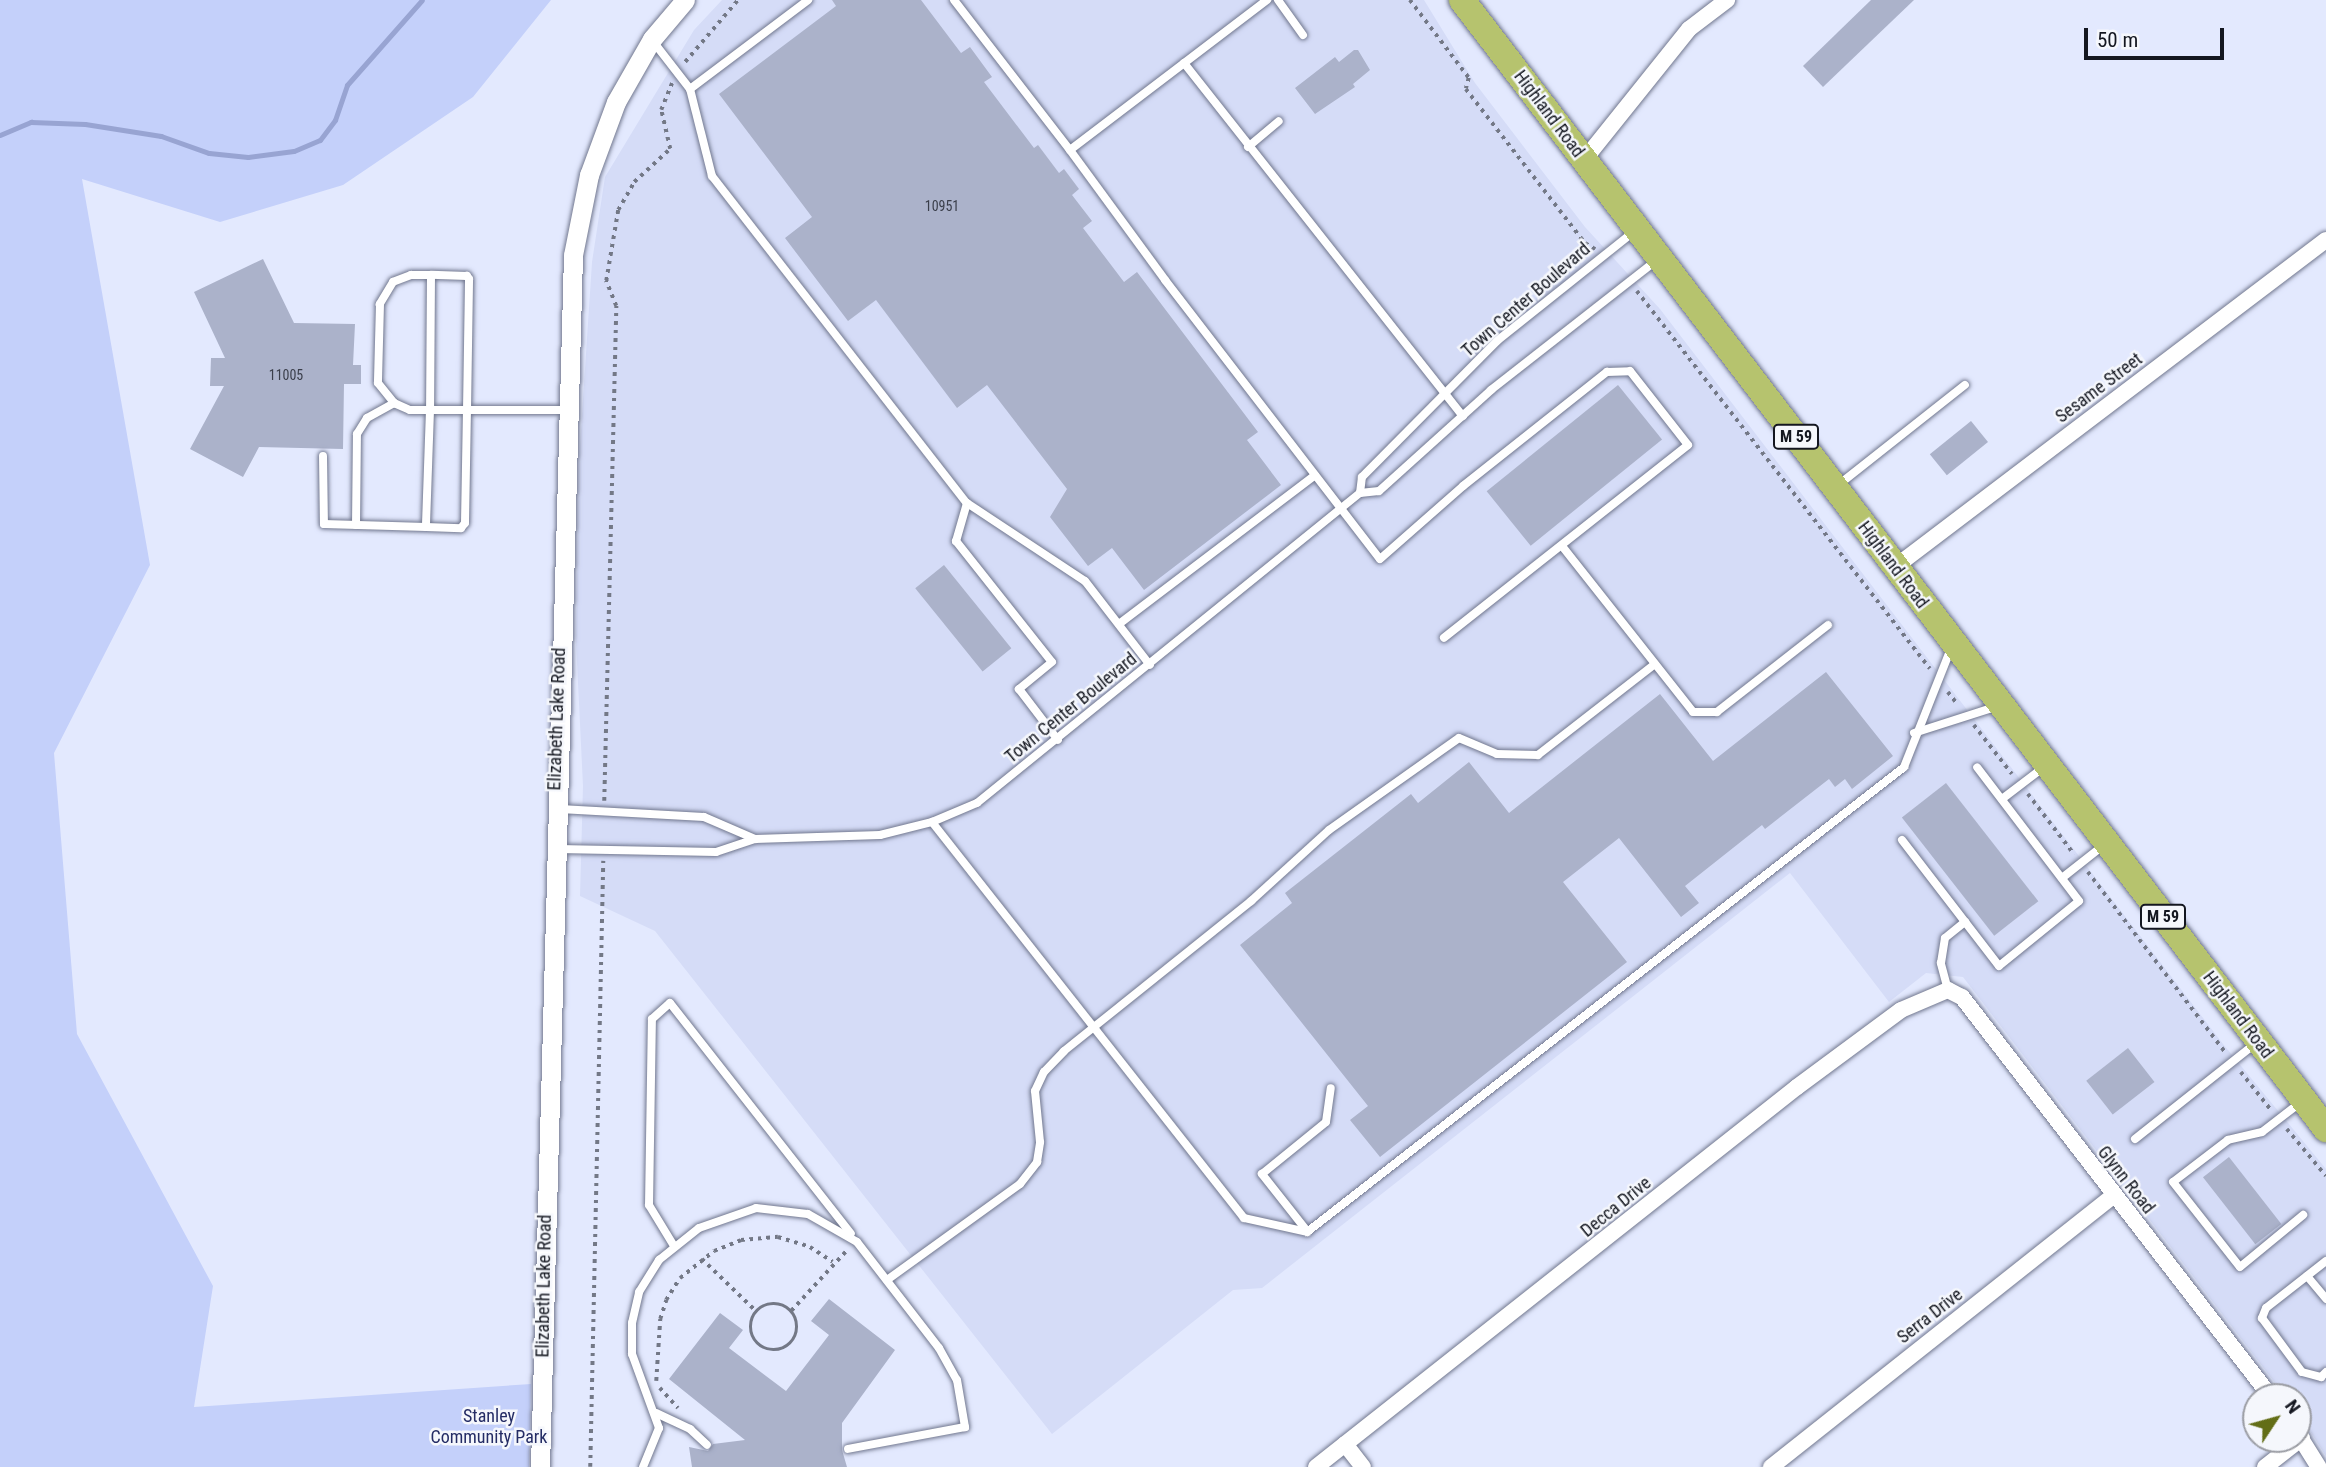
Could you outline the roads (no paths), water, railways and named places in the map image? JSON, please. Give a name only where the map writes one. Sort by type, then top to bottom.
[{"type":"highway","name":"Highland Road","points":[[1462,0],[2326,1129]]},
{"type":"street","name":"Elizabeth Lake Road","points":[[540,1467],[555,809],[571,277],[585,190],[616,102],[652,39],[685,0]]},
{"type":"street","points":[[1584,160],[1689,29],[1727,0]]},
{"type":"street","name":"Sesame Street","points":[[1895,567],[2326,240]]},
{"type":"street","name":"Glynn Road","points":[[1948,990],[1962,998],[2260,1383]]},
{"type":"street","name":"Decca Drive","points":[[1316,1467],[1797,1087],[1901,1010],[1948,990]]},
{"type":"street","name":"Serra Drive","points":[[1771,1467],[2113,1196]]},
{"type":"street","points":[[1345,1444],[1363,1467]]},
{"type":"street","points":[[2265,1467],[2281,1453]]},
{"type":"lane","points":[[690,89],[808,0]]},
{"type":"lane","points":[[954,0],[1380,559],[1463,486],[1607,372],[1630,371],[1688,445],[1444,638]]},
{"type":"lane","points":[[1070,150],[1267,0]]},
{"type":"lane","points":[[1278,0],[1303,35]]},
{"type":"lane","points":[[652,39],[690,89],[712,176],[967,503],[1085,581],[1150,665]]},
{"type":"lane","points":[[1184,63],[1306,222],[1321,230],[1463,416]]},
{"type":"lane","points":[[1248,147],[1279,121]]},
{"type":"lane","name":"Town Center Boulevard","points":[[1360,493],[1362,477],[1497,341],[1637,229]]},
{"type":"lane","name":"Town Center Boulevard","points":[[554,849],[716,852],[755,839],[880,835],[932,822],[977,803],[1360,493],[1379,491],[1463,416],[1659,258]]},
{"type":"lane","points":[[323,456],[324,524],[461,528],[465,523],[467,410],[470,279],[431,275],[401,277],[382,296],[378,383],[394,403],[410,410],[467,410],[566,410]]},
{"type":"lane","points":[[426,527],[431,275]]},
{"type":"lane","points":[[1835,488],[1965,385]]},
{"type":"lane","points":[[356,525],[357,434],[367,418],[394,403]]},
{"type":"lane","points":[[1119,624],[1315,475]]},
{"type":"lane","points":[[967,503],[956,541],[1052,662],[1019,689],[1058,740]]},
{"type":"lane","points":[[1562,546],[1693,712],[1717,712],[1828,625]]},
{"type":"lane","points":[[1307,1232],[1903,767],[1912,754],[1914,733],[1954,644]]},
{"type":"lane","points":[[887,1280],[1020,1184],[1037,1162],[1040,1142],[1035,1091],[1044,1072],[1093,1026],[1251,901],[1329,830],[1444,745],[1458,738],[1497,754],[1538,755],[1655,663]]},
{"type":"lane","points":[[1914,733],[2000,705]]},
{"type":"lane","points":[[2002,799],[2046,765]]},
{"type":"lane","points":[[1902,840],[1999,966],[2079,901],[1978,767]]},
{"type":"lane","name":"Town Center Boulevard","points":[[555,809],[704,817],[755,839]]},
{"type":"lane","points":[[932,822],[1244,1218],[1307,1232]]},
{"type":"lane","points":[[2062,878],[2106,843]]},
{"type":"lane","points":[[1948,990],[1941,963],[1945,938],[1965,922]]},
{"type":"lane","points":[[674,1246],[649,1205],[652,1018],[670,1003],[951,1366],[962,1394],[965,1427],[848,1449]]},
{"type":"lane","points":[[2135,1139],[2258,1042]]},
{"type":"lane","points":[[1307,1232],[1262,1174],[1326,1122],[1331,1088]]},
{"type":"lane","points":[[2303,1101],[2262,1132],[2228,1140],[2173,1182],[2240,1266],[2304,1215]]},
{"type":"lane","points":[[643,1467],[657,1442],[656,1413],[634,1364],[632,1323],[647,1276],[674,1246],[725,1215],[765,1208],[808,1214],[857,1242]]},
{"type":"lane","points":[[2326,1260],[2266,1308],[2262,1318],[2302,1372],[2321,1377],[2326,1373]]},
{"type":"lane","points":[[2307,1276],[2326,1299]]},
{"type":"lane","points":[[656,1413],[690,1429],[707,1445]]},
{"type":"waterway","points":[[0,135],[31,122],[85,124],[161,136],[209,153],[248,157],[294,151],[320,140],[335,120],[347,85],[422,0]]},
{"type":"park label","name":"Stanley Community Park","points":[[489,1427]]}]
